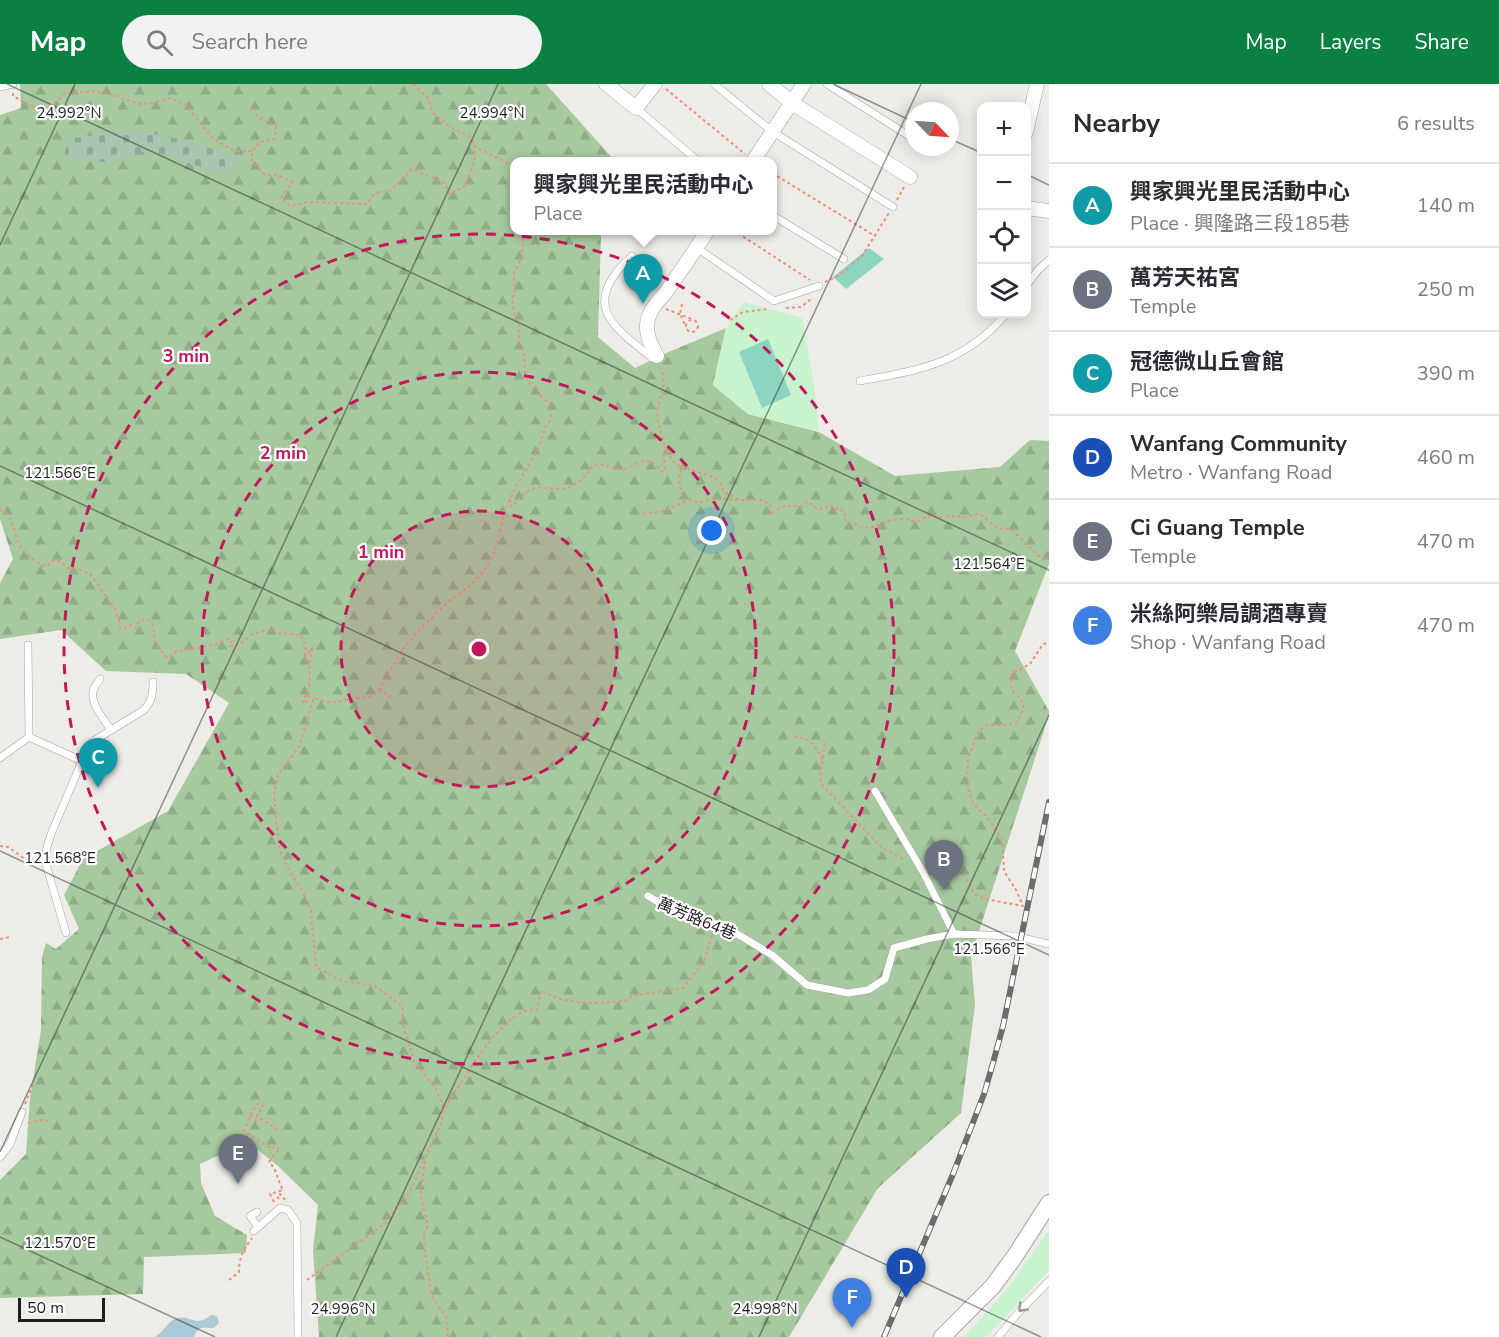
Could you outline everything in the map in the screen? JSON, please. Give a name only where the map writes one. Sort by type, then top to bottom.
[{"type":"street","points":[[606,84],[636,108],[655,84]]},
{"type":"street","points":[[769,84],[792,103],[910,177]]},
{"type":"street","points":[[756,157],[804,84]]},
{"type":"street","points":[[1031,110],[1037,84]]},
{"type":"street","points":[[1031,209],[1049,211]]},
{"type":"street","points":[[657,356],[646,326],[650,314],[656,302],[667,291],[705,235]]},
{"type":"street","points":[[942,1337],[993,1286],[1049,1203]]},
{"type":"lane","points":[[0,87],[13,84]]},
{"type":"lane","points":[[714,84],[773,132],[893,207]]},
{"type":"lane","points":[[827,84],[905,133]]},
{"type":"lane","points":[[636,108],[692,157]]},
{"type":"lane","points":[[777,218],[844,259]]},
{"type":"lane","points":[[696,248],[774,301],[819,285]]},
{"type":"lane","points":[[632,256],[616,272],[606,288],[605,309],[611,322],[652,358],[657,356]]},
{"type":"lane","points":[[1031,279],[1049,260]]},
{"type":"lane","points":[[860,381],[911,372],[938,364],[982,338],[1002,318]]},
{"type":"lane","points":[[28,645],[29,737]]},
{"type":"lane","points":[[100,679],[94,688],[93,701],[111,730]]},
{"type":"lane","points":[[66,933],[45,861],[46,847],[89,745],[144,710],[153,694],[153,682]]},
{"type":"lane","points":[[0,758],[29,737]]},
{"type":"lane","points":[[29,737],[82,761]]},
{"type":"lane","points":[[875,791],[923,872],[954,934]]},
{"type":"lane","name":"萬芳路64巷","points":[[648,896],[660,903],[729,929],[772,955],[807,985],[848,993],[868,990],[885,979],[894,948],[927,939],[954,934],[1015,936],[1049,944]]},
{"type":"lane","points":[[0,1157],[10,1144],[22,1112]]},
{"type":"lane","points":[[257,1212],[250,1216],[256,1229],[280,1208],[288,1210],[297,1222],[298,1337]]},
{"type":"lane","points":[[998,1337],[1049,1281]]},
{"type":"path","points":[[13,84],[13,96],[35,107],[45,108],[66,93],[95,92],[139,104],[171,98],[186,105],[213,139],[235,151],[252,151]]},
{"type":"path","points":[[254,108],[257,116],[276,127],[275,139],[260,142],[252,151],[252,161],[266,176],[277,175],[292,182],[281,198],[290,206],[306,202],[367,204],[375,193],[392,190],[412,169],[446,183],[449,194],[464,187],[474,163],[475,147],[469,136],[450,127],[433,113],[428,98],[413,84]]},
{"type":"path","points":[[660,84],[748,157]]},
{"type":"path","points":[[475,147],[510,164]]},
{"type":"path","points":[[777,175],[875,236]]},
{"type":"path","points":[[740,235],[819,285],[838,276],[862,256],[910,177]]},
{"type":"path","points":[[0,510],[5,511],[9,516],[20,546],[28,556],[43,566],[57,560],[69,568],[90,574],[115,609],[120,627],[123,629],[131,625],[136,628],[139,621],[147,619],[155,629],[154,640],[168,658],[177,651],[214,645],[227,639],[232,641],[230,646],[238,645],[252,634],[273,629],[278,633],[301,635],[306,649],[304,658],[312,648],[309,662],[310,683],[303,702],[306,704],[308,696],[327,702],[369,697],[379,688],[403,649],[415,635],[448,602],[484,572],[494,554],[505,510],[538,449],[546,426],[551,419],[550,403],[542,398],[528,382],[519,341],[519,324],[512,300],[515,290],[514,273],[522,258],[524,235]]},
{"type":"path","points":[[680,314],[694,320],[698,324],[697,330],[689,332],[686,327],[680,314],[682,304]]},
{"type":"path","points":[[686,327],[688,322],[694,320]]},
{"type":"path","points":[[663,375],[664,385],[657,410],[658,423],[666,450],[681,468]]},
{"type":"path","points":[[510,499],[511,507],[521,495],[531,490],[542,487],[556,489],[571,486],[586,476],[593,465],[599,463],[625,469],[643,461],[651,462],[663,472],[666,450]]},
{"type":"path","points":[[681,468],[687,467],[716,478],[722,485],[723,491],[739,500]]},
{"type":"path","points":[[681,468],[679,481],[684,502]]},
{"type":"path","points":[[643,514],[662,511],[691,500],[700,503],[715,498],[763,500],[770,505],[771,515],[778,508],[801,506],[808,501],[815,508],[822,510],[830,506],[840,508],[845,514],[846,523],[852,523],[861,528],[874,527],[891,520],[918,521],[932,515],[962,518],[977,514],[998,528],[1011,529],[1039,556],[1049,558]]},
{"type":"path","points":[[923,872],[926,858],[933,850],[945,849],[955,857],[974,894],[985,899],[1023,906],[1004,871],[1002,839],[987,817],[973,804],[967,784],[968,760],[978,732],[986,725],[1007,726],[1017,722],[1024,708],[1021,699],[1012,692],[1011,674],[1030,664],[1044,644],[1049,643]]},
{"type":"path","points":[[379,688],[391,697]]},
{"type":"path","points":[[314,698],[299,747],[278,774],[274,795],[279,849],[311,911],[316,968],[342,981],[375,986],[403,1007],[402,1022],[414,1061],[436,1089],[444,1108]]},
{"type":"path","points":[[794,736],[808,739],[823,760]]},
{"type":"path","points":[[825,743],[820,777],[822,785],[882,848],[909,862],[915,858]]},
{"type":"path","points":[[0,846],[8,846],[29,862],[45,861]]},
{"type":"path","points":[[297,1287],[388,1221],[410,1191],[440,1126],[444,1108],[479,1055],[510,1020],[528,1010],[537,1010],[541,990],[548,995],[585,1003],[629,1000],[631,996],[683,988],[704,962],[715,923]]},
{"type":"path","points":[[0,939],[10,938]]},
{"type":"path","points":[[22,1112],[34,1082]]},
{"type":"path","points":[[273,1199],[270,1194],[283,1190],[275,1168],[269,1162],[279,1149],[274,1147],[272,1149],[244,1131],[258,1103],[263,1106],[257,1116],[278,1130]]},
{"type":"path","points":[[250,1116],[258,1122]]},
{"type":"path","points":[[17,1126],[35,1120],[48,1121]]},
{"type":"path","points":[[426,1156],[421,1190],[428,1225],[424,1233],[424,1246],[430,1292],[446,1316],[448,1337]]},
{"type":"path","points":[[229,1280],[239,1272],[240,1259],[255,1235],[256,1229]]},
{"type":"green space","points":[[20,84],[546,84],[611,157],[510,157],[510,235],[601,235],[598,337],[635,368],[726,328],[713,385],[748,414],[819,432],[895,476],[1000,467],[1030,440],[1049,441],[1049,564],[1015,651],[1049,711],[1049,715],[971,956],[975,1005],[961,1113],[878,1188],[789,1337],[319,1337],[313,1250],[318,1205],[278,1166],[248,1142],[200,1164],[201,1183],[215,1216],[247,1235],[246,1253],[144,1257],[143,1294],[0,1298],[0,1180],[26,1154],[30,1098],[41,1030],[42,957],[46,943],[56,949],[79,929],[64,895],[83,859],[168,811],[229,703],[186,674],[106,671],[61,630],[0,639],[0,583],[13,559],[0,519],[0,115],[21,108]]},
{"type":"green space","points":[[134,130],[189,141],[239,158],[230,176],[146,150],[113,163],[64,158],[67,139]]},
{"type":"green space","points":[[869,248],[884,259],[846,289],[833,277]]},
{"type":"green space","points":[[744,302],[802,318],[815,390],[819,432],[748,414],[713,385],[726,328]]},
{"type":"green space","points":[[768,339],[791,395],[762,408],[739,352]]},
{"type":"green space","points":[[1049,1230],[1049,1271],[986,1337],[964,1337],[1005,1292]]},
{"type":"water","points":[[211,1315],[217,1316],[218,1324],[214,1328],[199,1329],[194,1337],[155,1337],[175,1319],[201,1321]]},
{"type":"railway","points":[[884,1337],[984,1094],[1003,1026],[1049,802]]},
{"type":"place","name":"興家興光里民活動中心","points":[[643,304]]},
{"type":"place","name":"冠德微山丘會館","points":[[98,788]]},
{"type":"place","name":"萬芳天祐宮","points":[[944,890]]},
{"type":"place","name":"Ci Guang Temple","points":[[238,1184]]},
{"type":"place","name":"Wanfang Community","points":[[906,1298]]},
{"type":"place","name":"米絲阿樂局調酒專賣","points":[[852,1328]]}]
